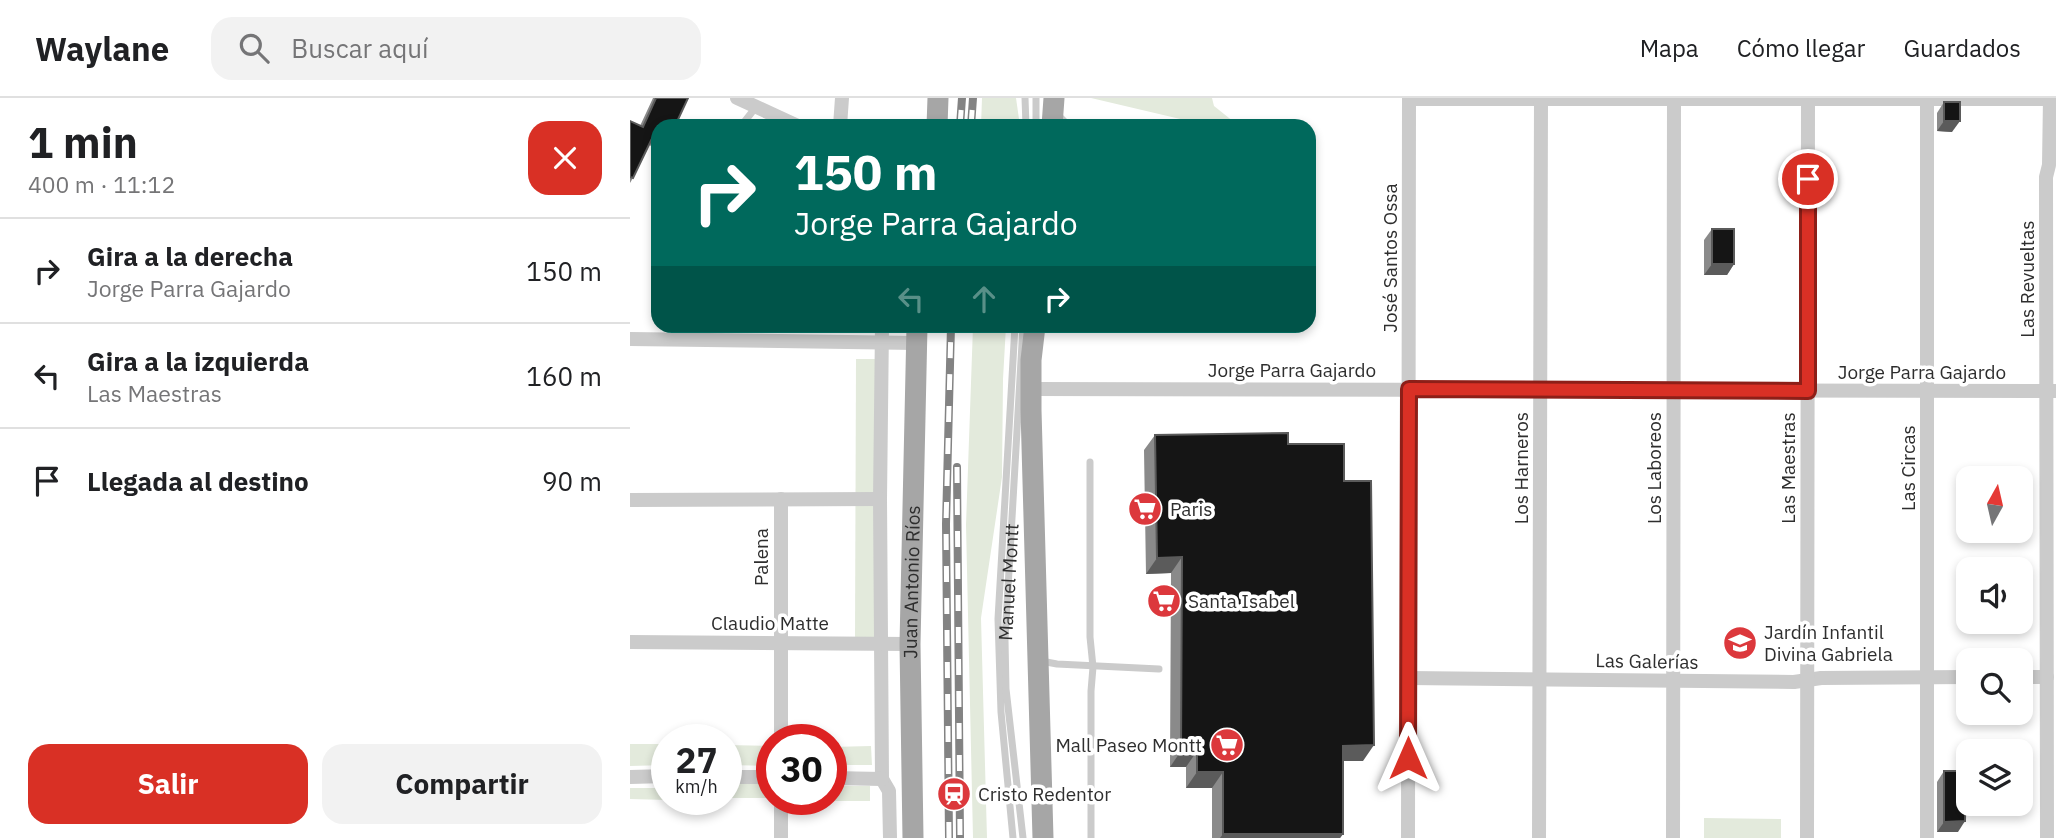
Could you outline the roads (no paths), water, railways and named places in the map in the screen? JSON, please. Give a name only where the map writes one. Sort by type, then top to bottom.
[{"type":"main road","points":[[937,119],[938,98]]},
{"type":"main road","name":"Manuel Montt","points":[[1035,333],[1031,389],[1043,838]]},
{"type":"main road","name":"Juan Antonio Ríos","points":[[912,838],[911,644],[916,334]]},
{"type":"street","points":[[737,98],[757,102],[786,119]]},
{"type":"street","points":[[840,119],[842,98]]},
{"type":"street","points":[[1409,99],[2050,99]]},
{"type":"street","name":"José Santos Ossa","points":[[1408,838],[1409,99]]},
{"type":"street","name":"Los Harneros","points":[[1539,838],[1541,99]]},
{"type":"street","name":"Los Laboreos","points":[[1673,838],[1674,99]]},
{"type":"street","name":"Las Maestras","points":[[1807,838],[1808,99]]},
{"type":"street","name":"Las Circas","points":[[1927,99],[1927,838]]},
{"type":"street","name":"Las Revueltas","points":[[2047,838],[2051,391],[2046,177],[2053,166],[2050,99]]},
{"type":"street","points":[[882,333],[882,779],[889,791],[890,838]]},
{"type":"street","points":[[630,339],[881,341],[916,334]]},
{"type":"street","name":"Jorge Parra Gajardo","points":[[1031,389],[2051,391]]},
{"type":"street","name":"Palena","points":[[780,724],[781,499]]},
{"type":"street","points":[[630,500],[880,499]]},
{"type":"street","name":"Claudio Matte","points":[[630,642],[911,644]]},
{"type":"street","name":"Las Galerías","points":[[1408,678],[1794,682],[1956,677]]},
{"type":"street","points":[[2033,677],[2047,677]]},
{"type":"street","points":[[630,776],[651,776]]},
{"type":"street","points":[[847,778],[882,779]]},
{"type":"street","points":[[780,815],[780,838]]},
{"type":"lane","points":[[1025,98],[1026,119]]},
{"type":"lane","points":[[1036,98],[1036,119]]},
{"type":"lane","points":[[746,119],[757,102]]},
{"type":"lane","name":"Manuel Montt","points":[[1013,838],[999,692],[998,619],[1015,333]]},
{"type":"lane","name":"Manuel Montt","points":[[1023,333],[1005,640],[1006,689],[1023,838]]},
{"type":"lane","points":[[1090,462],[1090,626],[1093,667],[1091,838]]},
{"type":"lane","points":[[1037,660],[1093,667],[1159,669]]},
{"type":"railway","points":[[960,119],[962,98]]},
{"type":"railway","points":[[972,119],[973,98]]},
{"type":"railway","points":[[949,838],[946,524],[951,333]]},
{"type":"railway","points":[[957,467],[960,838]]},
{"type":"place","name":"Paris","points":[[1145,509]]},
{"type":"place","name":"Santa Isabel","points":[[1164,601]]},
{"type":"place","name":"Jardín Infantil Divina Gabriela","points":[[1740,643]]},
{"type":"place","name":"Mall Paseo Montt","points":[[1227,745]]},
{"type":"place","name":"Cristo Redentor","points":[[954,794]]}]
